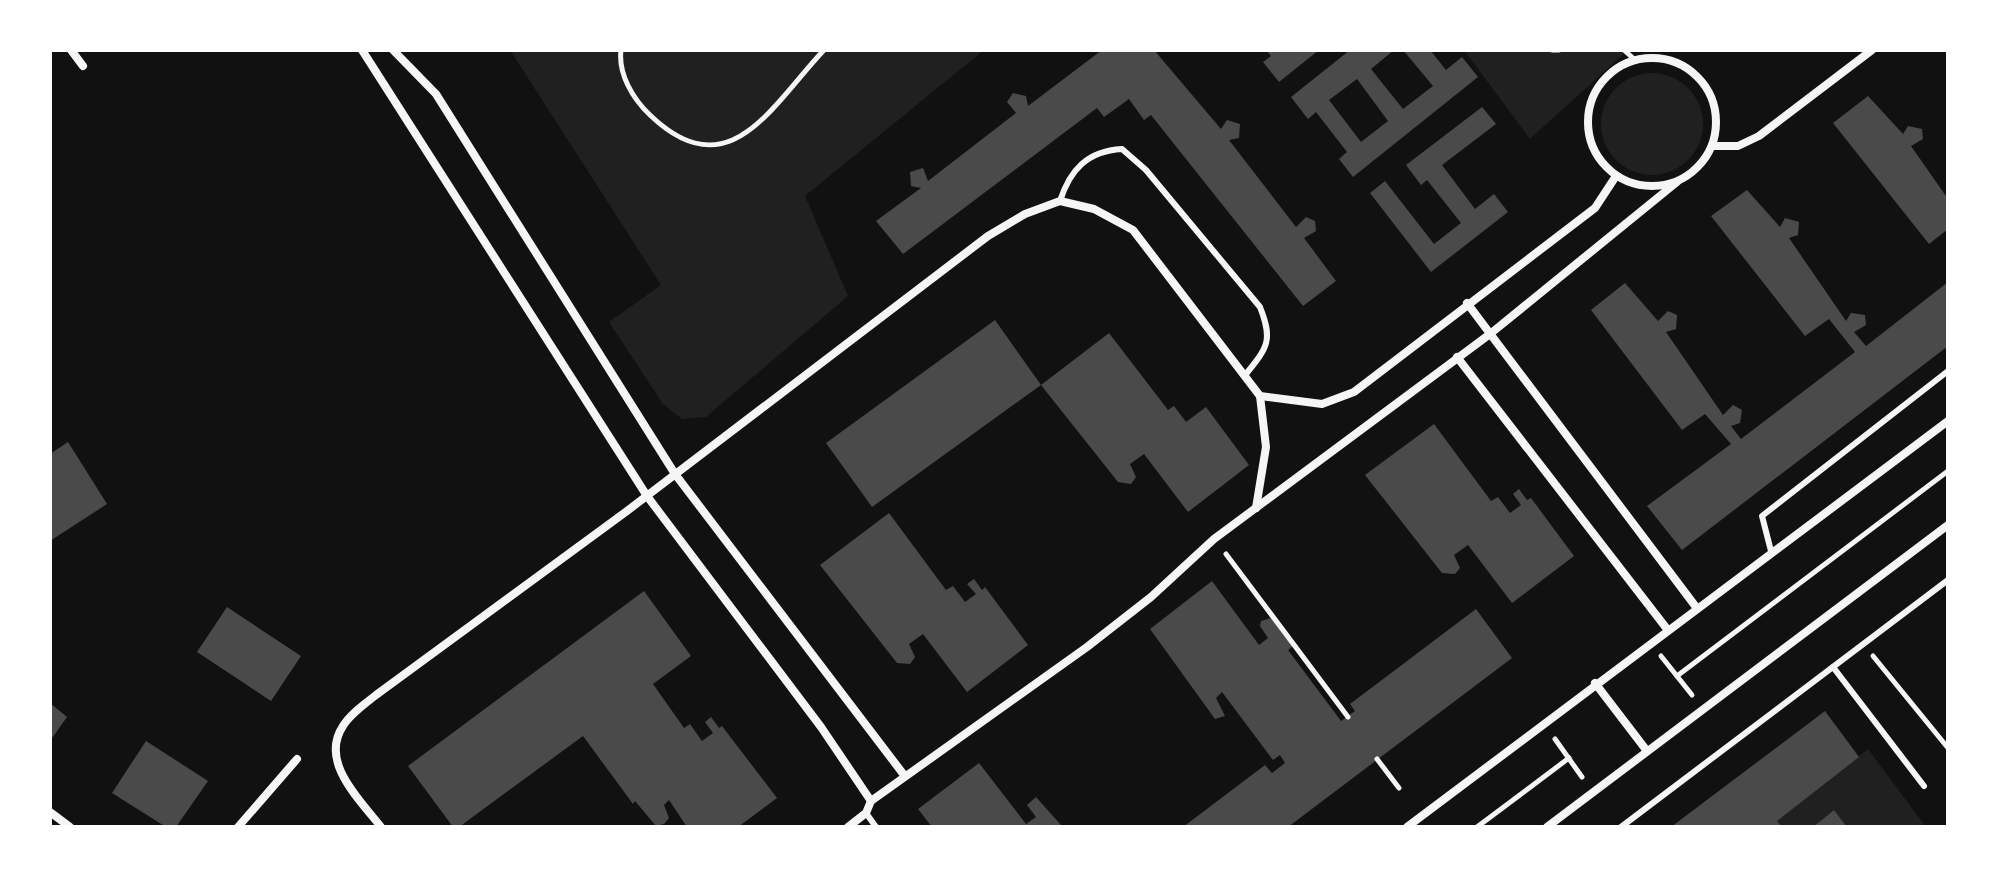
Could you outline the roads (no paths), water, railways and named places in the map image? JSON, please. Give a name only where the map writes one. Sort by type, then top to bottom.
[{"type":"street","points":[[71,50],[83,66]]},
{"type":"street","points":[[362,50],[647,496],[821,727],[871,801]]},
{"type":"street","points":[[393,50],[436,94],[675,474],[904,775]]},
{"type":"street","points":[[1712,146],[1738,146],[1759,136],[1872,50]]},
{"type":"street","points":[[848,827],[866,813],[871,801],[904,775],[981,725],[1087,647],[1151,597],[1214,539],[1490,334],[1677,182],[1694,172],[1712,146],[1716,109],[1703,81],[1689,68],[1667,59],[1634,59],[1607,75],[1589,108],[1591,144],[1601,161],[1616,176],[1636,185],[1658,187],[1677,182]]},
{"type":"street","points":[[1260,396],[1322,404],[1354,392],[1595,208],[1616,176]]},
{"type":"street","points":[[381,827],[346,782],[336,754],[337,738],[344,724],[376,695],[647,496],[988,236],[1025,214],[1060,201],[1094,209],[1133,230],[1246,374],[1260,396],[1266,447],[1256,508]]},
{"type":"street","points":[[1467,303],[1696,607]]},
{"type":"street","points":[[1457,357],[1667,629]]},
{"type":"street","points":[[1407,827],[1696,607],[1948,421]]},
{"type":"street","points":[[1547,827],[1948,525]]},
{"type":"street","points":[[1595,683],[1647,751]]},
{"type":"street","points":[[238,827],[297,759]]},
{"type":"street","points":[[50,812],[70,827]]},
{"type":"lane","points":[[1060,201],[1068,176],[1101,150],[1122,149],[1146,170],[1260,307],[1269,331],[1265,351],[1246,374]]},
{"type":"lane","points":[[1771,551],[1762,516],[1948,371]]},
{"type":"lane","points":[[1621,827],[1948,580]]},
{"type":"lane","points":[[1833,667],[1924,786]]},
{"type":"lane","points":[[866,813],[876,827]]}]
